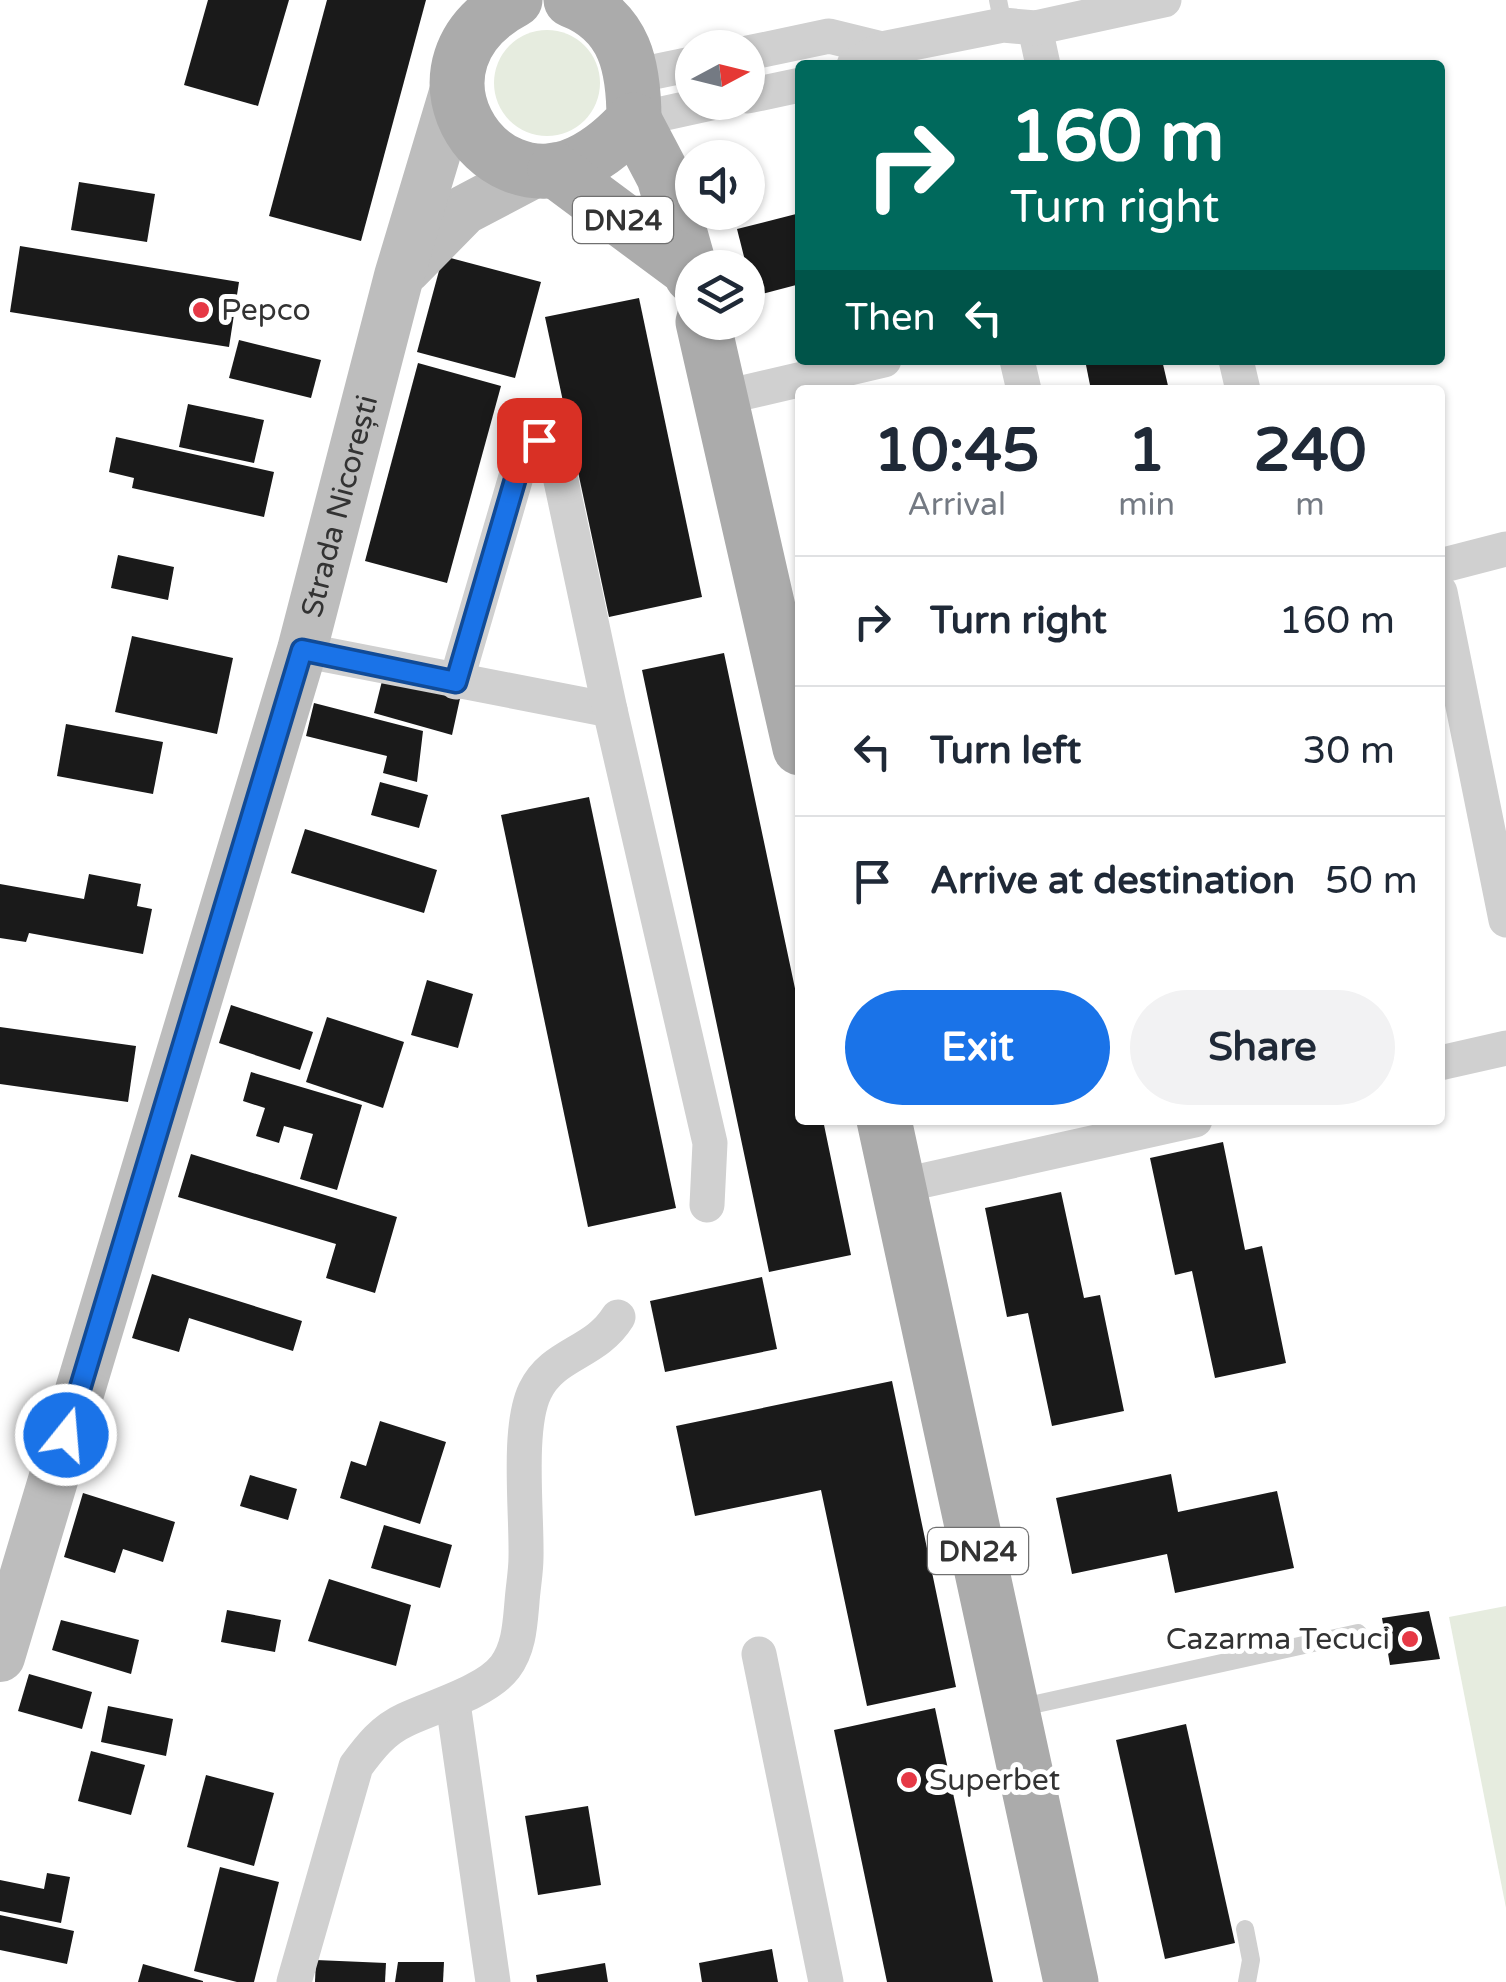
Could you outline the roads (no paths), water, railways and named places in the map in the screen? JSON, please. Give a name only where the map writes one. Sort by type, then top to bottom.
[{"type":"main road","points":[[515,0],[476,17],[459,59],[456,86],[461,112],[473,135],[492,153],[514,166],[547,170]]},
{"type":"main road","points":[[399,276],[464,210],[547,170],[576,164],[611,144],[625,59],[601,16],[571,0]]},
{"type":"main road","name":"DN24","points":[[625,59],[685,250]]},
{"type":"main road","name":"Strada Nicorești","points":[[0,1657],[10,1580],[302,650],[399,276],[456,86]]},
{"type":"main road","name":"DN24","points":[[547,170],[675,261]]},
{"type":"main road","points":[[707,340],[795,726]]},
{"type":"main road","name":"DN24","points":[[885,1125],[1072,1982]]},
{"type":"street","points":[[765,49],[828,36],[868,57],[1012,18],[1164,0]]},
{"type":"street","points":[[1012,18],[1041,60]]},
{"type":"street","points":[[625,59],[675,63]]},
{"type":"street","points":[[625,59],[675,83]]},
{"type":"street","points":[[765,92],[795,85]]},
{"type":"street","points":[[721,398],[863,365]]},
{"type":"street","points":[[456,682],[525,446],[539,440],[554,448],[710,1143],[707,1205]]},
{"type":"street","points":[[1445,565],[1506,549]]},
{"type":"street","points":[[1445,617],[1506,920]]},
{"type":"street","points":[[302,650],[610,710]]},
{"type":"street","points":[[1445,1062],[1506,1048]]},
{"type":"street","points":[[899,1186],[1170,1125]]},
{"type":"street","points":[[294,1982],[356,1766],[378,1737],[404,1721],[452,1703],[504,1670],[518,1639],[526,1560],[526,1436],[534,1393],[545,1375],[560,1362],[596,1344],[618,1317]]},
{"type":"street","points":[[759,1654],[826,1982]]},
{"type":"street","points":[[452,1703],[493,1982]]},
{"type":"lane","points":[[1012,1709],[1358,1633]]},
{"type":"lane","points":[[1245,1929],[1251,1960],[1246,1982]]},
{"type":"place","name":"Pepco","points":[[201,310]]},
{"type":"place","name":"Cazarma Tecuci","points":[[1410,1639]]},
{"type":"place","name":"Superbet","points":[[909,1780]]}]
